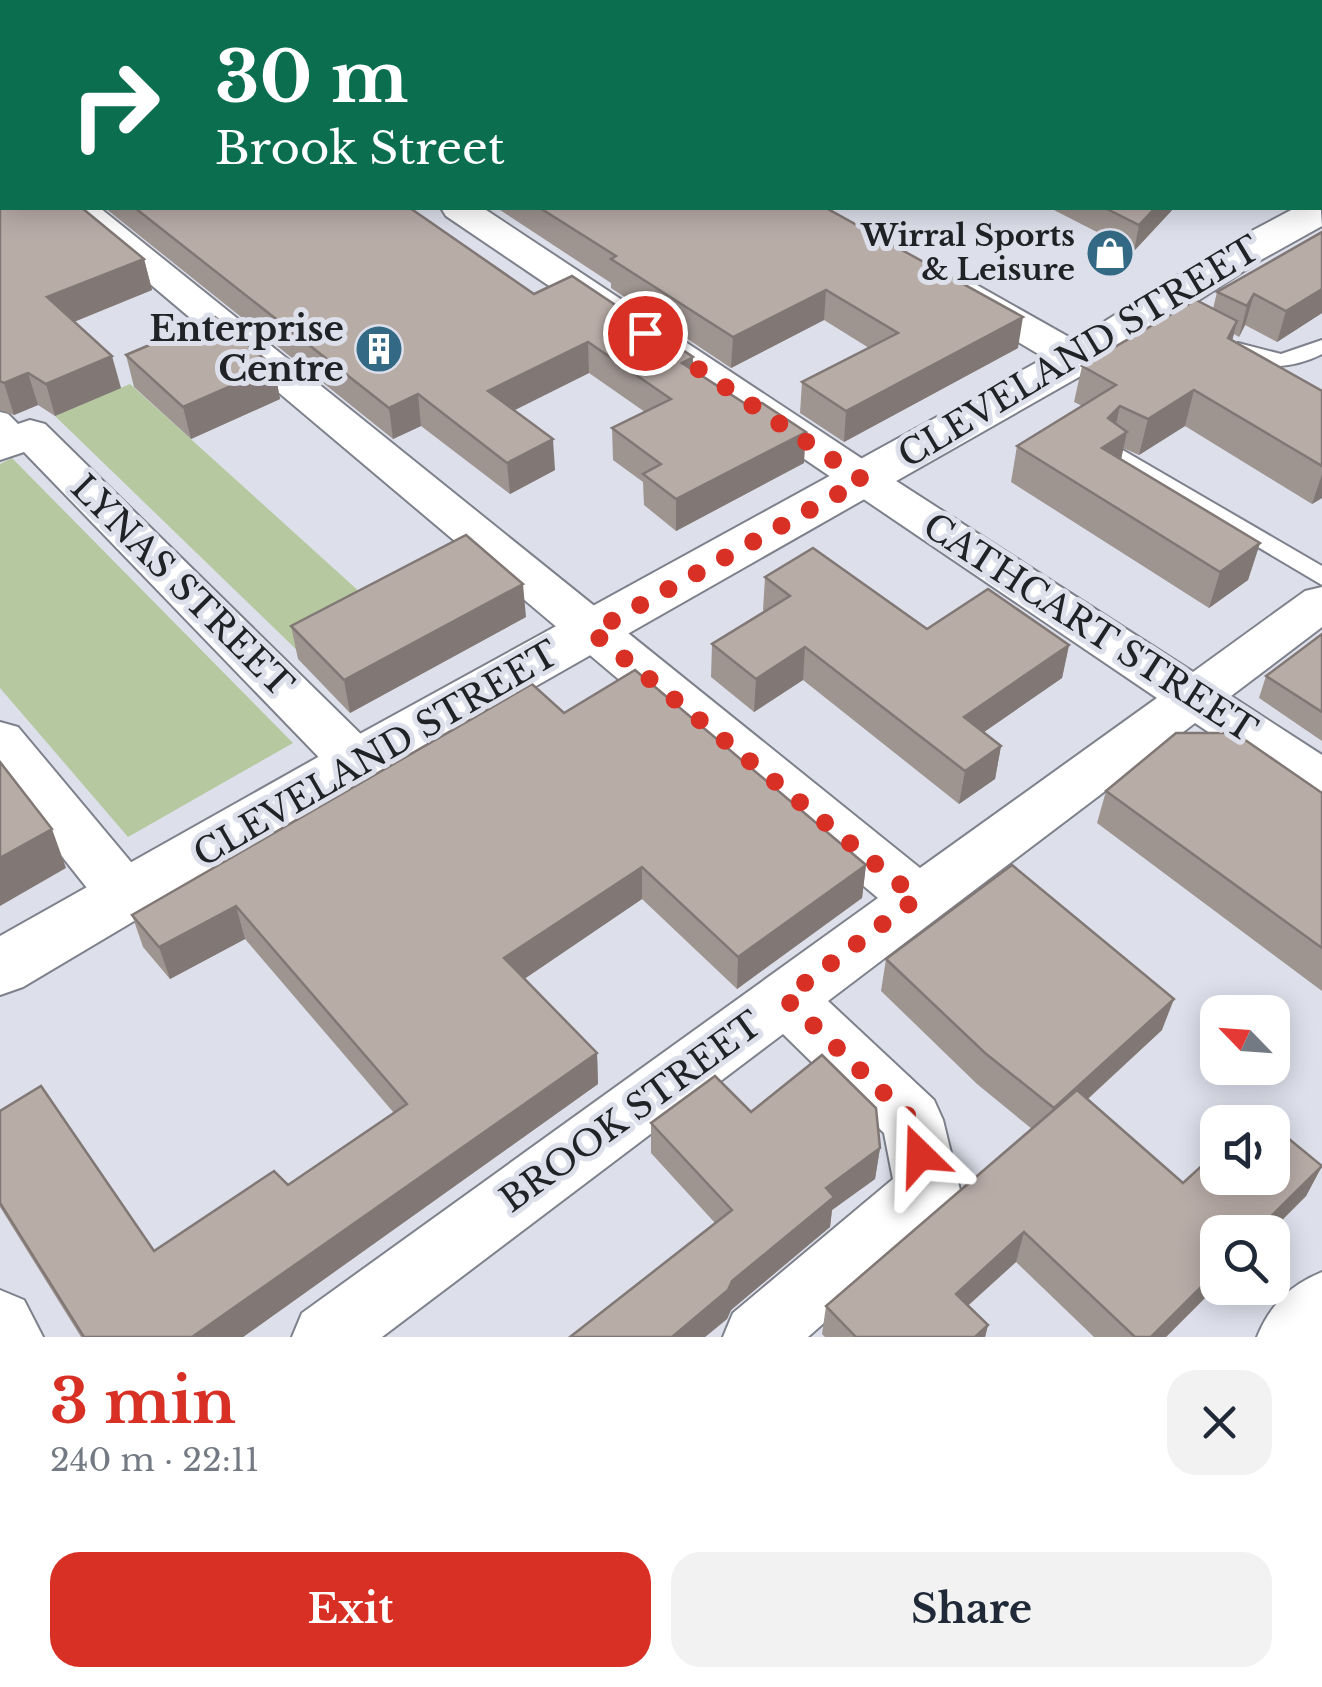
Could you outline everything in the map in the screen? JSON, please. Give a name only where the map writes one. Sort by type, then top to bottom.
[{"type":"main road","points":[[1170,306],[1246,210]]},
{"type":"main road","name":"CLEVELAND STREET","points":[[0,968],[356,762],[1170,306],[1319,210]]},
{"type":"street","points":[[80,210],[917,898]]},
{"type":"street","name":"CATHCART STREET","points":[[462,210],[863,480],[1322,781]]},
{"type":"street","points":[[923,271],[1077,359]]},
{"type":"street","name":"LYNAS STREET","points":[[6,434],[30,433],[356,762]]},
{"type":"street","name":"BROOK STREET","points":[[326,1337],[1322,603]]},
{"type":"street","points":[[0,741],[126,896]]},
{"type":"street","points":[[757,1337],[928,1190],[912,1120],[785,998]]},
{"type":"street","points":[[1291,1337],[1322,1305]]},
{"type":"street","points":[[0,1322],[8,1337]]},
{"type":"lane","points":[[1220,340],[1263,362],[1298,361],[1322,346]]},
{"type":"lane","points":[[1114,452],[1322,577]]},
{"type":"green space","points":[[130,384],[383,613],[303,656],[55,416]]},
{"type":"green space","points":[[12,458],[293,743],[128,837],[0,688],[0,464]]},
{"type":"building","points":[[0,210],[84,210],[144,259],[47,297],[112,356],[46,384],[28,373],[4,383],[0,381]]},
{"type":"building","points":[[138,210],[413,210],[534,294],[572,276],[693,357],[682,363],[752,408],[762,403],[806,432],[676,499],[643,474],[661,464],[612,428],[671,399],[588,342],[488,391],[553,439],[507,463],[418,394],[389,408]]},
{"type":"building","points":[[543,210],[830,210],[1023,317],[846,411],[802,382],[898,333],[826,290],[733,337],[611,259],[616,256]]},
{"type":"building","points":[[1109,210],[1153,210],[1139,225]]},
{"type":"building","points":[[1322,232],[1322,289],[1286,311],[1254,294],[1247,306],[1217,292]]},
{"type":"building","points":[[1196,300],[1237,321],[1228,338],[1322,391],[1322,466],[1194,390],[1148,419],[1120,406],[1108,418],[1127,432],[1102,448],[1260,543],[1220,572],[1017,446],[1116,385],[1082,366]]},
{"type":"building","points":[[215,317],[274,367],[183,407],[126,355]]},
{"type":"building","points":[[466,535],[523,584],[344,680],[291,626]]},
{"type":"building","points":[[813,548],[927,629],[988,589],[1069,645],[964,717],[1001,746],[965,771],[805,647],[756,679],[712,644],[790,596],[765,577]]},
{"type":"building","points":[[1322,634],[1322,712],[1266,676]]},
{"type":"building","points":[[635,670],[866,865],[738,957],[642,867],[504,958],[597,1053],[192,1337],[84,1337],[0,1203],[0,1111],[41,1086],[154,1251],[274,1171],[288,1185],[407,1104],[236,906],[159,947],[132,915],[532,684],[564,713]]},
{"type":"building","points":[[1176,733],[1235,733],[1322,793],[1322,948],[1106,791]]},
{"type":"building","points":[[0,762],[52,829],[0,858]]},
{"type":"building","points":[[1012,865],[1174,999],[1054,1108],[985,1053],[886,959]]},
{"type":"building","points":[[822,1055],[876,1108],[880,1148],[826,1188],[834,1197],[732,1281],[728,1290],[672,1337],[570,1337],[732,1210],[651,1123],[715,1076],[751,1112]]},
{"type":"building","points":[[1077,1090],[1183,1183],[1200,1167],[1200,1195],[1290,1195],[1290,1140],[1322,1166],[1272,1215],[1200,1215],[1200,1288],[1151,1337],[1135,1337],[1024,1232],[956,1294],[988,1325],[975,1337],[856,1337],[826,1306]]},
{"type":"place","name":"Wirral Sports & Leisure","points":[[1110,253]]},
{"type":"place","name":"Enterprise Centre","points":[[379,349]]},
{"type":"route","points":[[645,333],[863,480],[592,632],[917,898],[785,998],[912,1120],[920,1155]]}]
